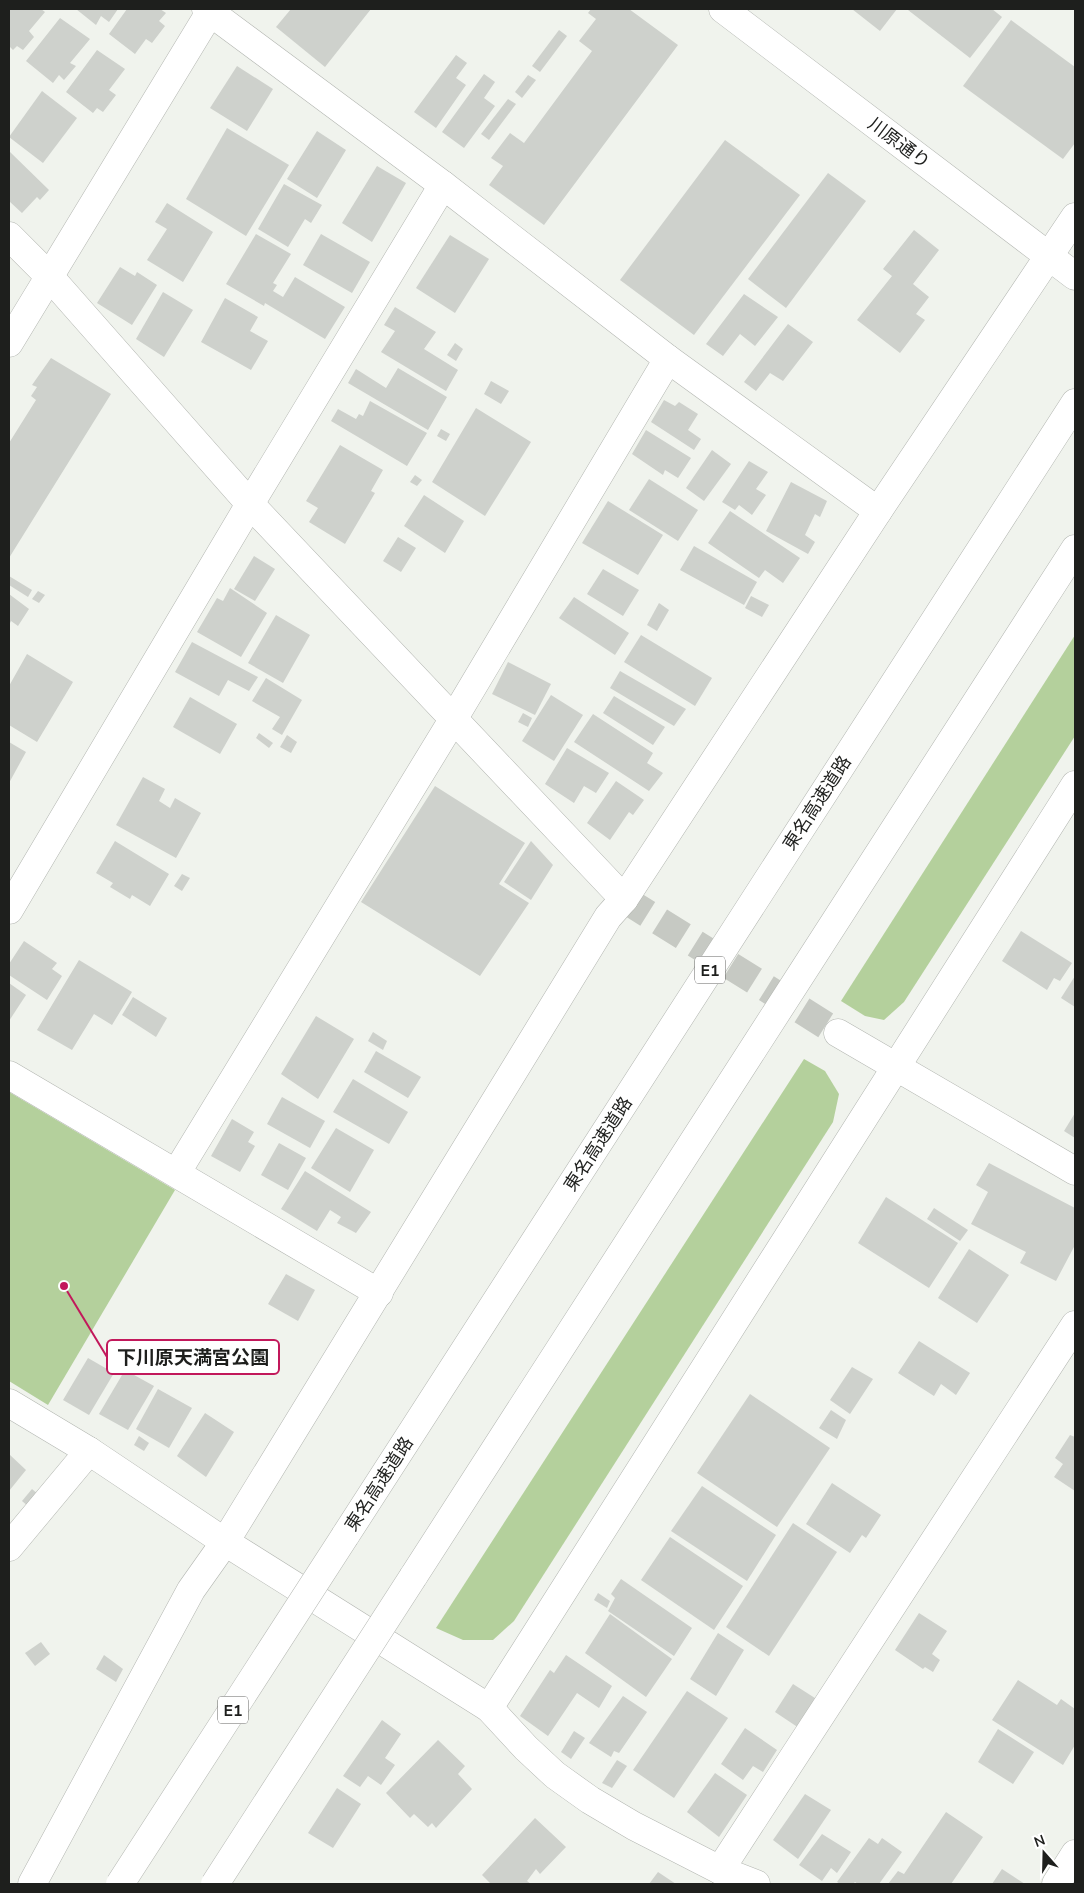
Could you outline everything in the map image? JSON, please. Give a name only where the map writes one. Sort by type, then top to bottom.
[{"type":"main road","name":"川原通り","points":[[723,9],[1075,276]]},
{"type":"main road","points":[[9,343],[210,10],[444,185],[668,358],[878,511]]},
{"type":"main road","points":[[9,910],[250,504],[444,185]]},
{"type":"main road","points":[[32,1884],[191,1590],[225,1542],[608,917],[624,899],[878,511],[1075,218]]},
{"type":"main road","points":[[9,236],[49,276],[250,504],[624,899]]},
{"type":"main road","points":[[177,1172],[454,718],[668,358]]},
{"type":"main road","name":"東名高速道路","points":[[120,1884],[1075,403]]},
{"type":"main road","points":[[215,1884],[1075,549]]},
{"type":"main road","points":[[489,1708],[1075,785]]},
{"type":"main road","points":[[838,1033],[1075,1171]]},
{"type":"main road","points":[[9,1075],[177,1172],[379,1293]]},
{"type":"main road","points":[[720,1870],[1075,1325]]},
{"type":"main road","points":[[9,1404],[89,1451],[225,1542],[489,1708],[549,1770],[590,1800],[634,1826],[720,1870],[756,1884]]},
{"type":"main road","points":[[9,1547],[89,1451]]},
{"type":"main road","points":[[1056,1884],[1075,1854]]},
{"type":"green space","points":[[1075,635],[1075,736],[904,1002],[884,1020],[865,1016],[841,1001]]},
{"type":"green space","points":[[804,1059],[825,1071],[839,1094],[833,1122],[514,1621],[493,1640],[463,1640],[436,1628]]},
{"type":"green space","points":[[9,1092],[175,1190],[48,1405],[9,1381]]},
{"type":"building","points":[[9,9],[41,9],[45,12],[29,31],[34,37],[23,50],[17,46],[13,50],[9,46]]},
{"type":"building","points":[[76,9],[118,9],[109,22],[101,16],[96,25]]},
{"type":"building","points":[[127,9],[160,9],[166,13],[159,21],[165,26],[152,43],[146,39],[135,54],[109,34]]},
{"type":"building","points":[[291,9],[371,9],[325,67],[276,27]]},
{"type":"building","points":[[591,9],[629,9],[678,45],[544,225],[489,185],[503,166],[491,158],[510,133],[524,143],[592,51],[579,41],[596,19],[588,13]]},
{"type":"building","points":[[852,9],[897,9],[880,31]]},
{"type":"building","points":[[992,9],[1002,17],[970,58],[908,10]]},
{"type":"building","points":[[60,18],[90,39],[70,63],[76,66],[64,80],[59,75],[53,83],[26,61]]},
{"type":"building","points":[[1011,20],[1075,67],[1075,143],[1063,159],[963,86]]},
{"type":"building","points":[[559,30],[567,36],[540,72],[532,66]]},
{"type":"building","points":[[97,50],[125,69],[109,90],[116,95],[103,112],[97,108],[93,113],[66,92]]},
{"type":"building","points":[[456,55],[467,63],[456,78],[466,85],[436,128],[414,112]]},
{"type":"building","points":[[237,66],[273,89],[247,131],[210,108]]},
{"type":"building","points":[[484,74],[495,82],[484,98],[495,106],[464,148],[442,132]]},
{"type":"building","points":[[528,75],[536,80],[522,98],[515,92]]},
{"type":"building","points":[[42,91],[77,118],[43,163],[9,137]]},
{"type":"building","points":[[508,99],[516,104],[489,140],[481,134]]},
{"type":"building","points":[[227,128],[289,165],[246,236],[186,199]]},
{"type":"building","points":[[317,131],[346,150],[317,198],[287,179]]},
{"type":"building","points":[[725,140],[800,195],[694,335],[620,280]]},
{"type":"building","points":[[9,151],[49,190],[40,200],[37,197],[22,213],[9,201]]},
{"type":"building","points":[[377,166],[406,183],[372,242],[342,223]]},
{"type":"building","points":[[828,173],[866,201],[786,308],[748,279]]},
{"type":"building","points":[[284,184],[322,205],[311,223],[305,219],[288,247],[258,229]]},
{"type":"building","points":[[167,203],[213,232],[183,282],[147,260],[167,229],[155,222]]},
{"type":"building","points":[[914,230],[939,250],[913,284],[929,297],[916,314],[925,320],[900,353],[857,320],[892,276],[883,269]]},
{"type":"building","points":[[256,234],[291,254],[273,283],[277,285],[273,291],[283,297],[295,277],[345,307],[325,339],[265,303],[264,306],[226,284]]},
{"type":"building","points":[[321,234],[370,262],[352,293],[303,265]]},
{"type":"building","points":[[450,235],[489,259],[455,313],[416,288]]},
{"type":"building","points":[[120,267],[135,276],[137,272],[157,285],[132,325],[97,303]]},
{"type":"building","points":[[163,292],[193,310],[164,357],[136,339]]},
{"type":"building","points":[[744,294],[778,317],[755,346],[740,334],[723,356],[706,344]]},
{"type":"building","points":[[225,298],[258,317],[250,331],[268,341],[251,370],[201,342]]},
{"type":"building","points":[[395,307],[436,332],[424,349],[458,370],[446,391],[381,352],[395,331],[384,325]]},
{"type":"building","points":[[788,324],[813,342],[783,381],[770,373],[756,391],[744,382]]},
{"type":"building","points":[[455,343],[463,349],[456,361],[447,355]]},
{"type":"building","points":[[51,358],[111,394],[9,558],[9,443],[36,400],[31,396],[37,387],[32,385]]},
{"type":"building","points":[[398,368],[447,397],[428,430],[348,383],[356,369],[386,388]]},
{"type":"building","points":[[491,381],[509,391],[501,404],[484,394]]},
{"type":"building","points":[[664,400],[675,406],[679,402],[698,414],[688,430],[701,439],[694,450],[651,422]]},
{"type":"building","points":[[370,401],[427,433],[407,466],[331,421],[338,409],[356,419],[359,414],[363,416]]},
{"type":"building","points":[[476,408],[531,442],[485,516],[432,482]]},
{"type":"building","points":[[441,429],[450,434],[446,441],[437,436]]},
{"type":"building","points":[[646,430],[691,458],[678,478],[665,470],[663,475],[632,454]]},
{"type":"building","points":[[340,445],[383,470],[371,491],[375,493],[345,544],[309,522],[318,508],[306,501]]},
{"type":"building","points":[[712,450],[731,464],[704,501],[686,488]]},
{"type":"building","points":[[749,461],[768,472],[756,489],[766,495],[752,515],[739,505],[735,510],[722,502]]},
{"type":"building","points":[[415,475],[422,480],[417,486],[410,482]]},
{"type":"building","points":[[649,479],[698,510],[678,541],[629,510]]},
{"type":"building","points":[[791,482],[827,501],[820,517],[815,514],[805,535],[815,542],[808,554],[766,531]]},
{"type":"building","points":[[424,495],[464,521],[445,553],[404,526]]},
{"type":"building","points":[[608,501],[663,535],[638,575],[582,543]]},
{"type":"building","points":[[730,511],[800,558],[783,583],[765,570],[759,578],[708,543]]},
{"type":"building","points":[[398,537],[416,548],[401,572],[383,561]]},
{"type":"building","points":[[694,546],[757,582],[744,605],[680,570]]},
{"type":"building","points":[[254,556],[275,569],[255,601],[234,589]]},
{"type":"building","points":[[603,569],[639,590],[623,616],[587,594]]},
{"type":"building","points":[[9,576],[32,590],[28,597],[9,585]]},
{"type":"building","points":[[230,588],[267,613],[241,657],[197,632],[217,598],[223,601]]},
{"type":"building","points":[[38,591],[45,595],[39,603],[32,599]]},
{"type":"building","points":[[9,594],[29,609],[18,626],[11,621],[9,625]]},
{"type":"building","points":[[751,596],[769,605],[762,617],[745,608]]},
{"type":"building","points":[[574,597],[629,633],[615,655],[559,618]]},
{"type":"building","points":[[659,603],[669,610],[657,631],[647,625]]},
{"type":"building","points":[[276,615],[310,635],[283,683],[248,663]]},
{"type":"building","points":[[641,635],[712,678],[695,706],[624,662]]},
{"type":"building","points":[[192,642],[258,677],[249,691],[228,680],[219,696],[175,672]]},
{"type":"building","points":[[27,654],[73,682],[37,742],[9,725],[9,686]]},
{"type":"building","points":[[508,662],[551,684],[535,715],[492,694]]},
{"type":"building","points":[[620,671],[686,709],[674,726],[610,688]]},
{"type":"building","points":[[266,678],[302,700],[282,735],[272,729],[280,717],[252,701]]},
{"type":"building","points":[[551,695],[583,715],[554,761],[522,741]]},
{"type":"building","points":[[614,696],[665,727],[653,745],[603,713]]},
{"type":"building","points":[[190,697],[237,724],[220,754],[173,727]]},
{"type":"building","points":[[523,713],[532,718],[528,727],[518,722]]},
{"type":"building","points":[[593,714],[653,753],[647,763],[663,773],[649,791],[574,742]]},
{"type":"building","points":[[259,733],[273,743],[269,748],[256,738]]},
{"type":"building","points":[[287,735],[297,742],[291,753],[280,747]]},
{"type":"building","points":[[9,742],[26,752],[9,783]]},
{"type":"building","points":[[567,748],[609,773],[596,793],[584,786],[574,803],[545,784]]},
{"type":"building","points":[[143,777],[165,789],[159,801],[170,808],[175,798],[201,813],[176,858],[116,825]]},
{"type":"building","points":[[616,781],[644,800],[633,815],[629,812],[610,840],[587,823]]},
{"type":"building","points":[[435,786],[525,843],[499,884],[529,903],[480,976],[361,902]]},
{"type":"building","points":[[115,841],[169,874],[150,906],[132,895],[130,899],[110,887],[113,883],[96,873]]},
{"type":"building","points":[[531,841],[553,865],[531,900],[504,882]]},
{"type":"building","points":[[182,874],[190,878],[182,891],[174,886]]},
{"type":"building","points":[[1021,931],[1072,963],[1060,981],[1054,978],[1047,990],[1002,961]]},
{"type":"building","points":[[24,941],[57,963],[52,969],[62,976],[47,1000],[9,975],[9,964]]},
{"type":"building","points":[[79,960],[132,992],[112,1025],[94,1014],[72,1050],[37,1030]]},
{"type":"building","points":[[1075,976],[1075,1007],[1061,998]]},
{"type":"building","points":[[9,983],[26,995],[9,1021]]},
{"type":"building","points":[[133,997],[167,1018],[156,1037],[122,1015]]},
{"type":"building","points":[[316,1016],[354,1039],[318,1099],[281,1074]]},
{"type":"building","points":[[373,1032],[387,1041],[383,1050],[368,1041]]},
{"type":"building","points":[[376,1051],[421,1077],[408,1098],[364,1072]]},
{"type":"building","points":[[353,1079],[408,1112],[389,1144],[333,1112]]},
{"type":"building","points":[[282,1097],[325,1121],[310,1148],[267,1124]]},
{"type":"building","points":[[1075,1113],[1075,1138],[1064,1131]]},
{"type":"building","points":[[232,1119],[254,1132],[248,1142],[255,1146],[240,1172],[211,1156]]},
{"type":"building","points":[[336,1128],[374,1150],[350,1192],[311,1168]]},
{"type":"building","points":[[279,1143],[306,1158],[288,1190],[261,1175]]},
{"type":"building","points":[[989,1163],[1075,1208],[1075,1245],[1056,1281],[1020,1263],[1026,1252],[971,1224],[988,1192],[976,1185]]},
{"type":"building","points":[[305,1171],[371,1212],[356,1233],[337,1223],[341,1217],[330,1210],[317,1231],[281,1209]]},
{"type":"building","points":[[886,1197],[958,1243],[929,1288],[858,1243]]},
{"type":"building","points":[[934,1208],[968,1230],[960,1241],[927,1219]]},
{"type":"building","points":[[969,1249],[1009,1275],[977,1323],[938,1298]]},
{"type":"building","points":[[286,1274],[315,1290],[298,1321],[268,1304]]},
{"type":"building","points":[[919,1341],[970,1373],[956,1395],[941,1384],[934,1396],[898,1373]]},
{"type":"building","points":[[88,1358],[114,1373],[89,1415],[63,1400]]},
{"type":"building","points":[[852,1367],[873,1379],[850,1414],[830,1400]]},
{"type":"building","points":[[125,1370],[154,1386],[128,1430],[99,1414]]},
{"type":"building","points":[[158,1389],[192,1408],[169,1448],[136,1429]]},
{"type":"building","points":[[750,1394],[830,1448],[777,1527],[697,1473]]},
{"type":"building","points":[[831,1410],[846,1420],[837,1439],[819,1428]]},
{"type":"building","points":[[205,1413],[234,1432],[206,1477],[177,1456]]},
{"type":"building","points":[[1070,1435],[1075,1437],[1075,1491],[1054,1477],[1063,1464],[1055,1458]]},
{"type":"building","points":[[139,1436],[149,1443],[144,1451],[134,1445]]},
{"type":"building","points":[[9,1454],[26,1470],[9,1491]]},
{"type":"building","points":[[832,1483],[881,1515],[866,1538],[862,1535],[850,1553],[806,1524]]},
{"type":"building","points":[[702,1486],[776,1535],[747,1581],[671,1531]]},
{"type":"building","points":[[32,1489],[39,1495],[29,1507],[22,1501]]},
{"type":"building","points":[[793,1523],[837,1552],[769,1656],[726,1627]]},
{"type":"building","points":[[670,1537],[743,1586],[714,1630],[641,1580]]},
{"type":"building","points":[[621,1579],[692,1628],[674,1656],[608,1611],[615,1598],[611,1594]]},
{"type":"building","points":[[598,1593],[610,1601],[607,1608],[594,1600]]},
{"type":"building","points":[[919,1613],[947,1631],[932,1654],[940,1660],[933,1672],[925,1667],[923,1669],[895,1650]]},
{"type":"building","points":[[610,1614],[672,1659],[646,1697],[585,1653]]},
{"type":"building","points":[[718,1633],[744,1650],[716,1696],[690,1679]]},
{"type":"building","points":[[41,1642],[50,1654],[35,1666],[25,1653]]},
{"type":"building","points":[[104,1655],[123,1669],[116,1682],[96,1669]]},
{"type":"building","points":[[566,1655],[612,1686],[599,1708],[577,1693],[548,1736],[520,1716],[550,1670],[554,1673]]},
{"type":"building","points":[[1018,1680],[1057,1705],[1061,1699],[1075,1709],[1075,1745],[1063,1765],[992,1720]]},
{"type":"building","points":[[793,1684],[818,1700],[799,1728],[775,1712]]},
{"type":"building","points":[[687,1691],[728,1718],[674,1798],[633,1770]]},
{"type":"building","points":[[623,1696],[647,1712],[619,1753],[614,1751],[611,1757],[589,1743]]},
{"type":"building","points":[[382,1720],[401,1734],[385,1758],[395,1765],[381,1785],[368,1776],[360,1787],[343,1776]]},
{"type":"building","points":[[745,1728],[777,1750],[763,1772],[753,1766],[743,1780],[721,1764]]},
{"type":"building","points":[[998,1729],[1034,1752],[1013,1784],[978,1762]]},
{"type":"building","points":[[574,1731],[585,1738],[571,1759],[561,1752]]},
{"type":"building","points":[[438,1740],[465,1766],[458,1774],[472,1789],[436,1828],[432,1823],[428,1827],[414,1814],[410,1818],[386,1793]]},
{"type":"building","points":[[617,1760],[627,1766],[612,1788],[602,1783]]},
{"type":"building","points":[[715,1773],[747,1795],[719,1837],[687,1812]]},
{"type":"building","points":[[337,1788],[361,1804],[333,1848],[308,1833]]},
{"type":"building","points":[[805,1794],[831,1810],[798,1859],[773,1840]]},
{"type":"building","points":[[946,1812],[983,1837],[951,1884],[888,1884],[898,1871],[904,1874]]},
{"type":"building","points":[[535,1818],[566,1847],[540,1874],[536,1869],[527,1881],[531,1884],[491,1884],[482,1875]]},
{"type":"building","points":[[822,1834],[851,1852],[837,1873],[831,1868],[822,1881],[799,1865]]},
{"type":"building","points":[[869,1838],[878,1844],[882,1838],[902,1852],[879,1884],[858,1884],[855,1882],[853,1884],[840,1884],[837,1882]]},
{"type":"building","points":[[1002,1869],[1025,1884],[992,1884]]},
{"type":"building","points":[[658,1872],[676,1884],[649,1884]]},
{"type":"tunnel","points":[[624,899],[838,1033]]},
{"type":"place","name":"下川原天満宮公園","points":[[64,1286]]}]
